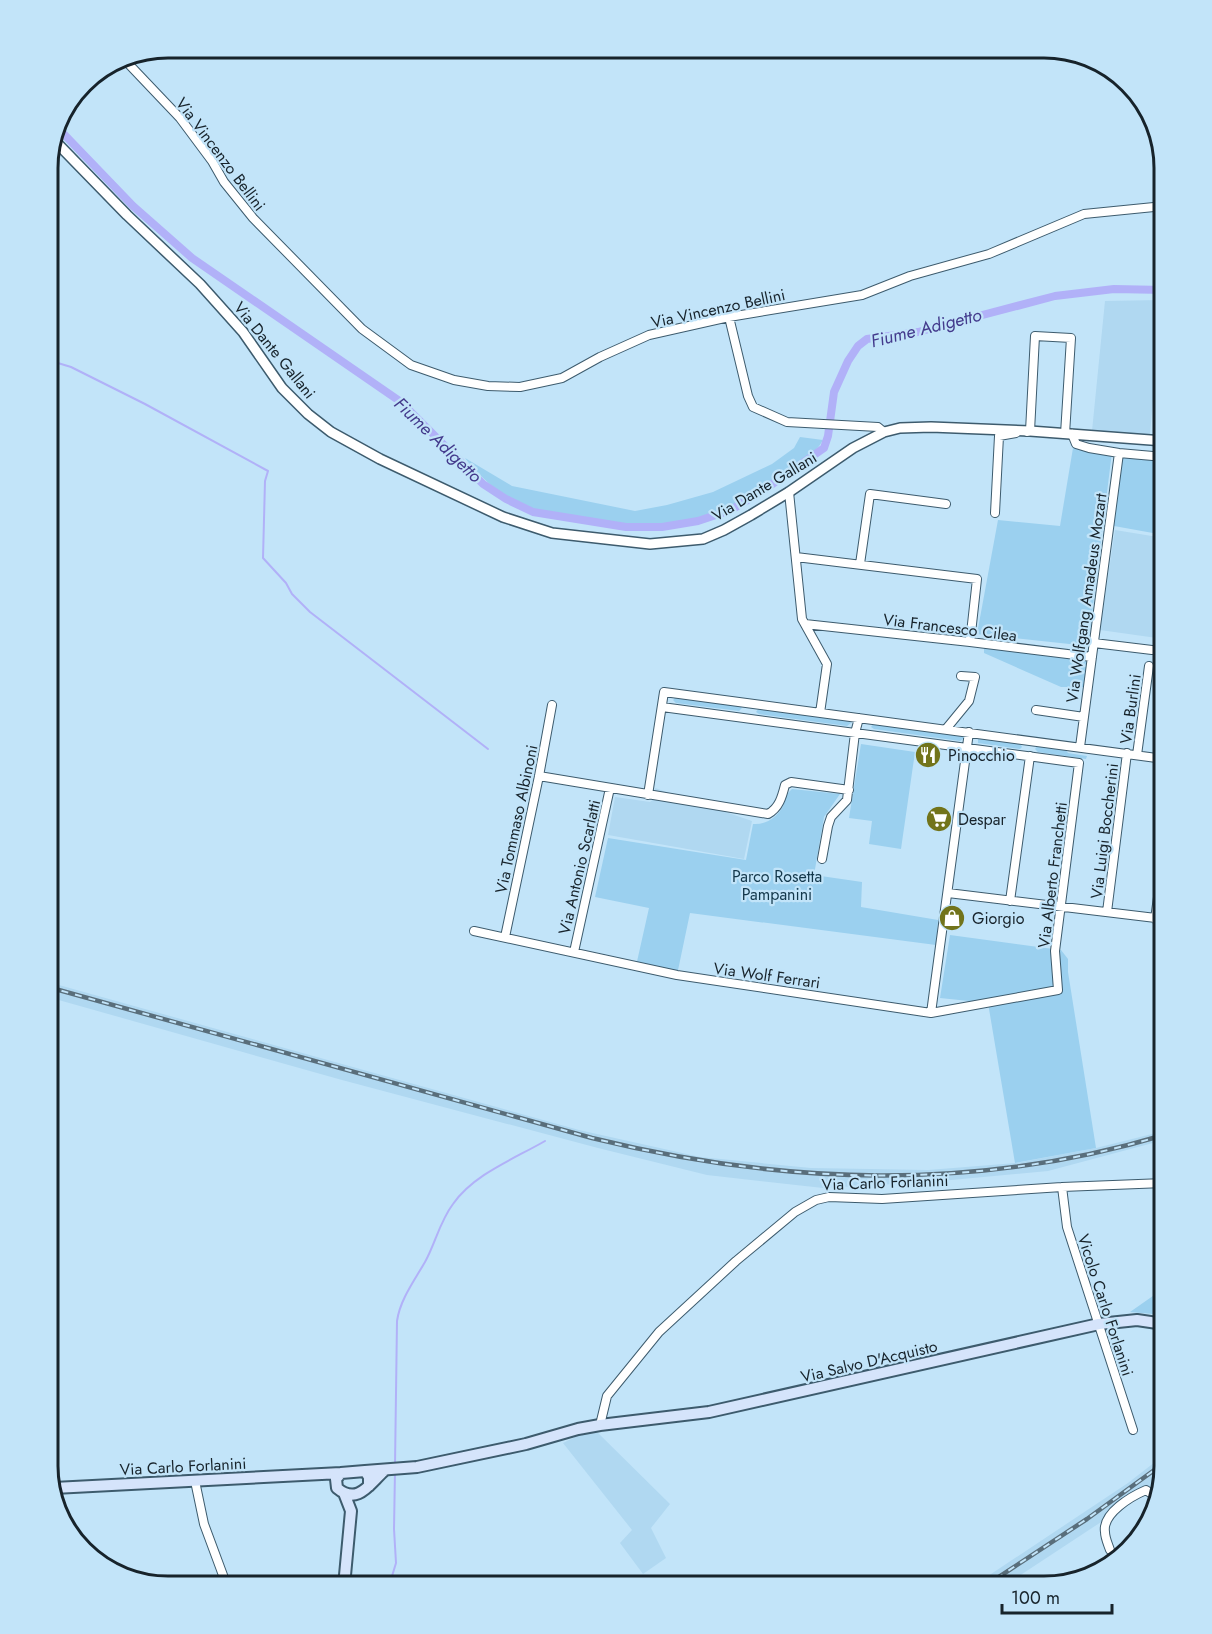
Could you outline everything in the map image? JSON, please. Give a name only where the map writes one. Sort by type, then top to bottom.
[{"type":"main road","name":"Via Salvo D'Acquisto","points":[[392,1470],[526,1444],[578,1429],[709,1412],[1099,1324],[1137,1320],[1154,1323]]},
{"type":"main road","name":"Via Carlo Forlanini","points":[[61,1488],[392,1470]]},
{"type":"main road","points":[[345,1576],[351,1511],[356,1499],[392,1470]]},
{"type":"main road","points":[[365,1472],[369,1477],[366,1489]]},
{"type":"main road","points":[[341,1473],[336,1479],[351,1511]]},
{"type":"main road","points":[[313,1475],[341,1491],[366,1489]]},
{"type":"street","name":"Via Vincenzo Bellini","points":[[130,65],[180,118],[212,161],[224,182],[253,218],[362,329],[411,365],[454,380],[488,386],[520,387],[562,378],[600,357],[649,335],[729,317],[862,295],[910,276],[989,254],[1084,214],[1154,207]]},
{"type":"street","name":"Via Dante Gallani","points":[[61,147],[127,215],[200,284],[243,332],[282,388],[308,414],[331,432],[445,490],[503,517],[552,533],[650,544],[703,539],[724,530],[789,492],[853,448],[884,432],[915,427],[1154,440]]},
{"type":"street","points":[[729,317],[748,396],[753,407],[788,422],[878,427],[884,432]]},
{"type":"street","points":[[995,513],[999,436],[1030,432],[1035,336],[1071,338],[1069,434],[1076,444],[1119,453],[1154,456]]},
{"type":"street","name":"Via Wolfgang Amadeus Mozart","points":[[1080,747],[1119,453]]},
{"type":"street","points":[[789,492],[802,619],[827,664],[820,713]]},
{"type":"street","points":[[860,564],[870,494],[946,504]]},
{"type":"street","points":[[796,557],[977,579],[970,642]]},
{"type":"street","name":"Via Francesco Cilea","points":[[805,624],[1092,657]]},
{"type":"street","points":[[1094,643],[1152,650]]},
{"type":"street","name":"Via Burlini","points":[[1137,755],[1149,666]]},
{"type":"street","points":[[946,729],[969,701],[975,677],[961,676]]},
{"type":"street","points":[[648,795],[664,692],[1154,758]]},
{"type":"street","points":[[747,718],[749,703]]},
{"type":"street","name":"Via Tommaso Albinoni","points":[[505,937],[552,705]]},
{"type":"street","points":[[662,707],[1026,756]]},
{"type":"street","points":[[1036,710],[1084,717]]},
{"type":"street","points":[[822,860],[831,817],[847,800],[859,718]]},
{"type":"street","points":[[931,1012],[969,732]]},
{"type":"street","points":[[1010,901],[1026,756],[1036,741]]},
{"type":"street","name":"Via Luigi Boccherini","points":[[1107,912],[1127,753]]},
{"type":"street","name":"Via Alberto Franchetti","points":[[1026,756],[1079,763],[1055,951],[1058,990]]},
{"type":"street","name":"Via Antonio Scarlatti","points":[[539,776],[768,814],[774,811],[780,802],[785,785],[791,782],[849,790]]},
{"type":"street","name":"Via Antonio Scarlatti","points":[[574,952],[610,788]]},
{"type":"street","points":[[948,893],[1154,918]]},
{"type":"street","name":"Via Wolf Ferrari","points":[[474,931],[677,975],[931,1012],[1058,990]]},
{"type":"street","name":"Via Carlo Forlanini","points":[[600,1425],[607,1396],[659,1332],[736,1261],[808,1204],[829,1197],[882,1199],[1154,1183]]},
{"type":"street","name":"Vicolo Carlo Forlanini","points":[[1062,1187],[1067,1227],[1133,1430]]},
{"type":"street","points":[[195,1481],[204,1524],[223,1576]]},
{"type":"street","points":[[1110,1550],[1105,1524],[1110,1515],[1146,1490],[1150,1493]]},
{"type":"shaded area","points":[[1154,300],[1154,386],[1150,435],[1092,431],[1105,301]]},
{"type":"shaded area","points":[[1115,530],[1154,536],[1154,638],[1100,630]]},
{"type":"shaded area","points":[[655,788],[752,821],[744,859],[608,835],[615,797],[650,802],[654,799]]},
{"type":"shaded area","points":[[58,985],[579,1130],[700,1157],[811,1168],[928,1170],[1016,1163],[1096,1148],[1154,1134],[1154,1143],[1048,1171],[930,1182],[823,1188],[707,1175],[342,1080],[58,1000]]},
{"type":"shaded area","points":[[593,1428],[670,1504],[651,1528],[666,1558],[643,1574],[620,1543],[632,1530],[563,1443]]},
{"type":"shaded area","points":[[1154,1463],[1152,1487],[1139,1497],[1019,1576],[988,1576],[1128,1483]]},
{"type":"green space","points":[[800,437],[823,440],[806,458],[774,483],[745,501],[698,522],[667,529],[592,523],[549,516],[519,507],[490,485],[465,458],[512,486],[635,511],[713,492],[772,464],[794,448]]},
{"type":"green space","points":[[1073,448],[1112,452],[1088,646],[977,634],[998,520],[1060,526]]},
{"type":"green space","points":[[1123,453],[1154,456],[1154,533],[1114,526]]},
{"type":"green space","points":[[984,648],[1089,660],[1086,687],[1061,687],[984,653]]},
{"type":"green space","points":[[677,696],[739,705],[742,708],[739,711],[676,703],[673,700]]},
{"type":"green space","points":[[759,708],[849,720],[851,723],[847,726],[759,714],[756,712]]},
{"type":"green space","points":[[874,723],[962,735],[964,738],[960,741],[874,729],[871,727]]},
{"type":"green space","points":[[981,737],[1020,743],[1022,747],[1020,749],[978,743]]},
{"type":"green space","points":[[861,744],[915,752],[901,849],[869,844],[872,821],[849,818]]},
{"type":"green space","points":[[1038,745],[1087,756],[1086,759],[1038,752],[1035,749]]},
{"type":"green space","name":"Parco Rosetta Pampanini","points":[[792,789],[840,794],[824,817],[814,875],[862,882],[861,907],[938,920],[936,945],[690,913],[677,975],[636,966],[649,908],[595,897],[608,838],[746,860],[753,824],[762,823],[774,817]]},
{"type":"green space","points":[[950,935],[1061,950],[1068,959],[1068,972],[1096,1148],[1015,1163],[988,1003],[940,998]]},
{"type":"green space","points":[[1154,1295],[1154,1314],[1130,1312]]},
{"type":"waterway","name":"Fiume Adigetto","points":[[64,134],[133,206],[192,258],[401,402],[483,484],[506,499],[533,512],[626,527],[662,527],[698,521],[731,510],[824,448],[828,436],[834,392],[848,361],[858,346],[867,339],[918,332],[1055,296],[1114,289],[1154,290]]},
{"type":"waterway","points":[[59,363],[71,367],[145,404],[268,471],[265,481],[263,558],[310,612],[488,749]]},
{"type":"waterway","points":[[395,1465],[397,1321],[404,1298],[429,1255],[445,1218],[462,1193],[495,1168],[545,1141]]},
{"type":"waterway","points":[[392,1576],[396,1563],[395,1471]]},
{"type":"railway","points":[[58,990],[592,1138],[664,1154],[735,1165],[807,1173],[878,1176],[950,1173],[1021,1166],[1093,1153],[1154,1138]]},
{"type":"railway","points":[[1000,1576],[1087,1519],[1154,1471]]},
{"type":"place","name":"Pinocchio","points":[[928,755]]},
{"type":"place","name":"Despar","points":[[939,819]]},
{"type":"place","name":"Giorgio","points":[[952,918]]}]
